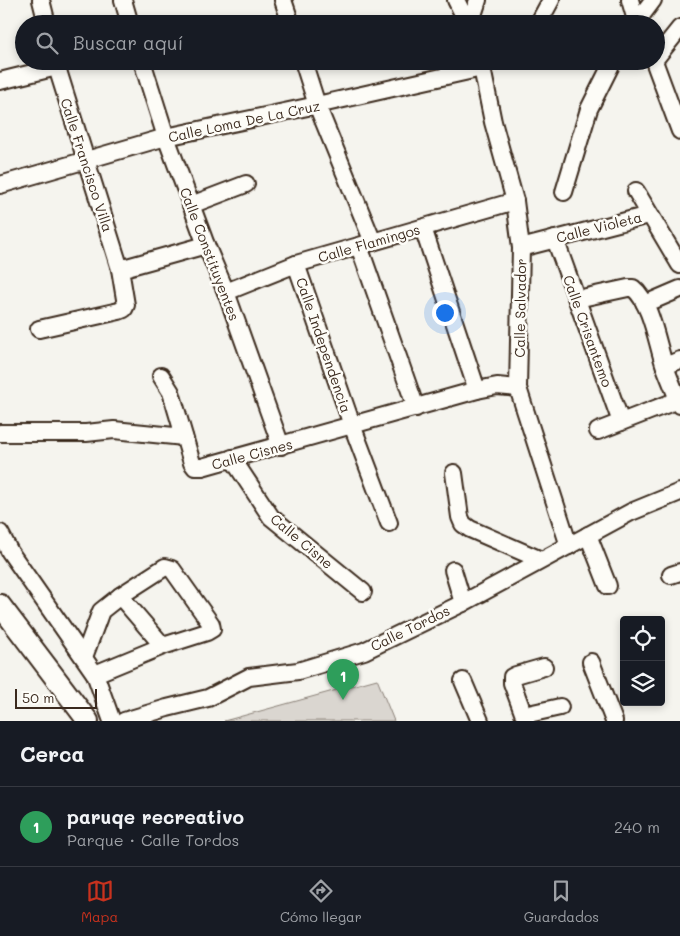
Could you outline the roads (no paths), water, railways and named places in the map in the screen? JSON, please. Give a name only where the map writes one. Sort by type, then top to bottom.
[{"type":"main road","points":[[0,605],[88,721]]},
{"type":"main road","points":[[0,628],[72,721]]},
{"type":"street","points":[[41,0],[44,15]]},
{"type":"street","points":[[123,0],[127,15]]},
{"type":"street","points":[[282,0],[288,15]]},
{"type":"street","points":[[456,0],[464,15]]},
{"type":"street","points":[[472,15],[478,0]]},
{"type":"street","points":[[543,15],[551,0]]},
{"type":"street","points":[[630,0],[634,15]]},
{"type":"street","points":[[642,15],[652,0]]},
{"type":"street","points":[[665,47],[680,28]]},
{"type":"street","points":[[0,81],[36,70]]},
{"type":"street","name":"Calle Francisco Villa","points":[[39,330],[124,309],[126,301],[120,268],[58,70]]},
{"type":"street","name":"Calle Constituyentes","points":[[145,70],[166,137],[206,245],[226,292],[281,446]]},
{"type":"street","points":[[306,70],[366,244],[416,408]]},
{"type":"street","name":"Calle Loma De La Cruz","points":[[0,185],[166,137],[317,105],[456,70]]},
{"type":"street","name":"Calle Salvador","points":[[485,70],[493,122],[515,201],[521,248],[518,388],[568,546]]},
{"type":"street","points":[[564,192],[589,109],[608,70]]},
{"type":"street","points":[[657,70],[680,131]]},
{"type":"street","points":[[192,205],[246,184]]},
{"type":"street","points":[[636,190],[649,215]]},
{"type":"street","name":"Calle Flamingos","points":[[226,292],[296,264],[515,201]]},
{"type":"street","name":"Calle Violeta","points":[[521,248],[649,215],[680,265]]},
{"type":"street","points":[[423,228],[477,390]]},
{"type":"street","name":"Calle Crisantemo","points":[[555,238],[621,422]]},
{"type":"street","points":[[120,268],[206,245]]},
{"type":"street","name":"Calle Independencia","points":[[296,264],[352,425],[389,523]]},
{"type":"street","points":[[576,299],[634,288],[645,304],[672,363],[679,402],[598,431]]},
{"type":"street","points":[[645,304],[680,289]]},
{"type":"street","points":[[0,433],[86,433],[114,430],[184,437],[171,392],[161,376]]},
{"type":"street","name":"Calle Cisnes","points":[[184,437],[192,463],[195,467],[202,467],[477,390],[497,386],[518,388]]},
{"type":"street","name":"Calle Cisne","points":[[232,458],[271,517],[363,592]]},
{"type":"street","points":[[454,473],[460,517],[463,524],[470,529],[541,560]]},
{"type":"street","name":"Calle Tordos","points":[[124,721],[208,698],[249,677],[298,671],[364,650],[464,603],[631,512],[680,492]]},
{"type":"street","points":[[0,533],[10,552],[95,674],[112,721]]},
{"type":"street","points":[[588,535],[608,586]]},
{"type":"street","points":[[84,657],[101,612],[120,596],[166,566],[172,569],[211,624],[212,629],[207,632],[163,646],[95,674]]},
{"type":"street","points":[[453,570],[464,603]]},
{"type":"street","points":[[120,596],[163,646]]},
{"type":"street","points":[[590,662],[614,721]]},
{"type":"street","points":[[544,667],[512,677],[512,683],[525,718],[560,707]]},
{"type":"street","points":[[464,681],[480,721]]},
{"type":"place","name":"paruqe recreativo","points":[[343,700]]}]
